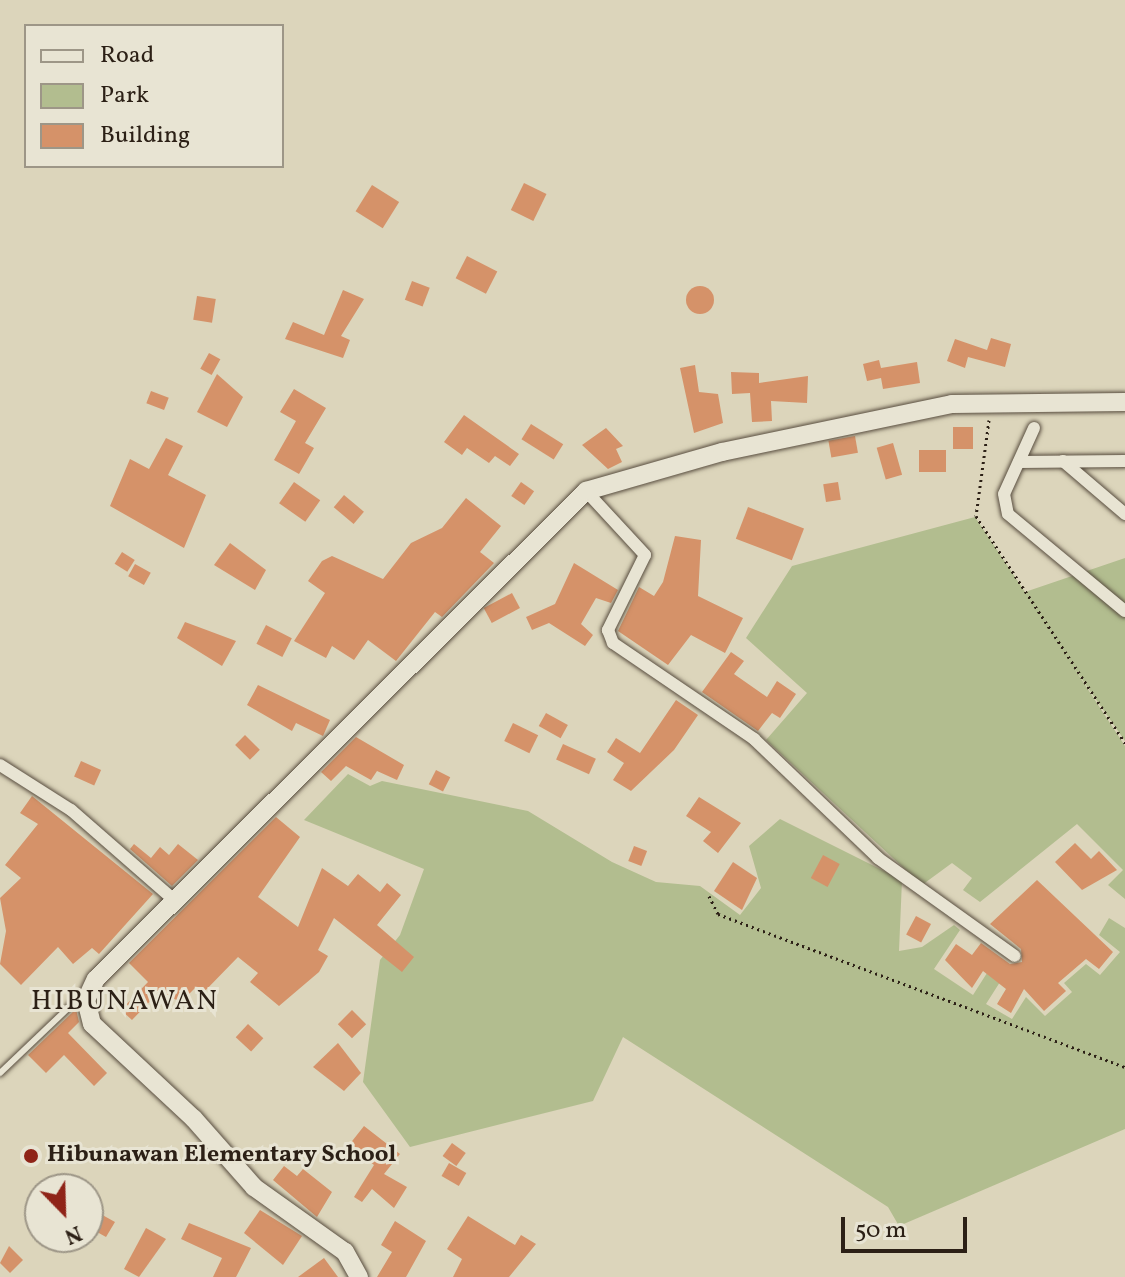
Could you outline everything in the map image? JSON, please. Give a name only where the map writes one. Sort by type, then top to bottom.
[{"type":"street","points":[[359,1277],[345,1252],[254,1187],[194,1119],[92,1024],[90,989],[173,899],[586,491],[722,452],[992,401],[1125,402]]},
{"type":"street","points":[[1034,428],[1004,494],[1008,514],[1125,611]]},
{"type":"street","points":[[1063,461],[1125,514]]},
{"type":"street","points":[[1019,462],[1125,461]]},
{"type":"street","points":[[586,491],[645,555],[608,630],[613,643],[754,739],[878,858],[1015,956]]},
{"type":"street","points":[[0,765],[71,810],[173,899]]},
{"type":"lane","points":[[0,1073],[90,989]]},
{"type":"path","points":[[992,401],[976,516],[1125,743]]},
{"type":"path","points":[[709,896],[718,914],[1125,1067]]},
{"type":"green space","points":[[975,517],[1025,592],[1125,558],[1125,741],[1072,665],[1125,746],[1125,899],[1108,885],[1123,870],[1077,824],[980,902],[963,890],[972,878],[952,863],[922,885],[766,740],[807,693],[746,638],[792,566]]},
{"type":"green space","points":[[348,774],[370,786],[382,781],[528,811],[612,862],[656,882],[700,886],[740,915],[761,888],[749,846],[780,819],[902,880],[899,951],[922,947],[954,925],[960,930],[934,969],[973,995],[987,973],[1000,982],[986,1004],[1012,1019],[1026,997],[1045,1016],[1072,992],[1064,983],[1086,964],[1100,975],[1120,952],[1099,935],[1109,918],[1125,928],[1125,1129],[899,1226],[888,1207],[623,1037],[593,1101],[410,1147],[363,1082],[380,960],[400,935],[424,869],[304,820]]},
{"type":"building","points":[[524,183],[546,194],[533,221],[511,210]]},
{"type":"building","points":[[372,185],[399,202],[383,228],[356,211]]},
{"type":"building","points":[[467,256],[497,271],[486,294],[456,278]]},
{"type":"building","points":[[412,281],[430,288],[423,306],[405,300]]},
{"type":"building","points":[[700,286],[710,290],[714,300],[710,310],[700,314],[690,310],[686,300],[690,290]]},
{"type":"building","points":[[343,290],[364,299],[341,336],[350,340],[343,358],[285,339],[293,322],[324,335]]},
{"type":"building","points":[[197,296],[216,299],[212,323],[193,320]]},
{"type":"building","points":[[991,338],[1011,344],[1005,367],[968,357],[965,368],[947,361],[955,339],[987,350]]},
{"type":"building","points":[[209,353],[220,359],[212,375],[200,369]]},
{"type":"building","points":[[879,360],[881,368],[917,362],[920,383],[883,389],[881,378],[867,381],[863,364]]},
{"type":"building","points":[[695,365],[699,392],[718,394],[723,423],[694,433],[680,368]]},
{"type":"building","points":[[731,372],[759,373],[759,383],[808,376],[807,403],[771,401],[772,421],[752,422],[750,393],[732,394]]},
{"type":"building","points":[[217,374],[243,397],[227,427],[197,412]]},
{"type":"building","points":[[294,389],[326,408],[305,443],[314,448],[299,474],[274,460],[296,421],[280,412]]},
{"type":"building","points":[[151,391],[169,398],[164,410],[146,403]]},
{"type":"building","points":[[464,415],[519,454],[510,466],[495,456],[489,463],[467,448],[462,455],[444,442]]},
{"type":"building","points":[[531,424],[563,444],[554,459],[521,439]]},
{"type":"building","points":[[953,427],[973,427],[973,449],[953,449]]},
{"type":"building","points":[[606,428],[623,446],[616,449],[622,462],[608,469],[582,445]]},
{"type":"building","points":[[855,436],[858,453],[831,457],[828,441]]},
{"type":"building","points":[[166,438],[183,446],[168,475],[206,495],[184,548],[110,506],[130,459],[149,469]]},
{"type":"building","points":[[893,443],[902,475],[886,479],[877,448]]},
{"type":"building","points":[[919,450],[946,450],[946,472],[919,472]]},
{"type":"building","points":[[294,482],[320,500],[305,522],[279,503]]},
{"type":"building","points":[[521,482],[534,491],[524,505],[511,496]]},
{"type":"building","points":[[838,482],[841,500],[826,502],[823,484]]},
{"type":"building","points":[[344,495],[364,512],[354,524],[334,507]]},
{"type":"building","points":[[466,498],[501,526],[480,552],[494,563],[442,617],[435,612],[396,661],[368,640],[354,660],[332,646],[326,658],[294,641],[325,593],[308,581],[322,561],[332,556],[383,579],[411,543],[442,528]]},
{"type":"building","points":[[748,507],[804,529],[792,560],[736,539]]},
{"type":"building","points":[[675,536],[701,540],[698,596],[743,618],[725,653],[691,635],[668,665],[618,631],[639,587],[654,596],[663,582]]},
{"type":"building","points":[[230,543],[266,570],[255,590],[214,565]]},
{"type":"building","points":[[122,552],[135,560],[127,572],[115,564]]},
{"type":"building","points":[[574,563],[618,590],[611,603],[596,598],[581,624],[593,635],[585,646],[549,623],[532,630],[526,617],[555,604]]},
{"type":"building","points":[[135,564],[151,573],[144,585],[128,576]]},
{"type":"building","points":[[512,593],[520,608],[492,623],[484,608]]},
{"type":"building","points":[[185,622],[236,641],[222,666],[177,638]]},
{"type":"building","points":[[266,625],[292,638],[282,657],[256,644]]},
{"type":"building","points":[[731,652],[744,661],[734,674],[767,697],[777,681],[796,694],[780,718],[772,713],[758,731],[702,692]]},
{"type":"building","points":[[258,685],[330,720],[323,736],[296,723],[292,731],[247,705]]},
{"type":"building","points":[[676,700],[698,715],[674,750],[631,791],[613,780],[624,763],[607,752],[616,738],[640,753]]},
{"type":"building","points":[[546,713],[568,725],[561,738],[539,726]]},
{"type":"building","points":[[513,723],[538,735],[529,753],[504,741]]},
{"type":"building","points":[[245,735],[260,750],[250,760],[235,745]]},
{"type":"building","points":[[356,737],[404,765],[397,780],[377,771],[371,780],[346,766],[331,781],[321,772]]},
{"type":"building","points":[[563,744],[596,759],[589,774],[556,760]]},
{"type":"building","points":[[81,761],[101,770],[94,785],[74,777]]},
{"type":"building","points":[[436,770],[450,777],[443,792],[429,784]]},
{"type":"building","points":[[32,796],[153,894],[99,954],[92,948],[73,964],[58,947],[21,985],[0,964],[6,931],[0,898],[21,878],[5,865],[38,824],[20,813]]},
{"type":"building","points":[[699,797],[741,823],[718,853],[703,841],[711,832],[686,816]]},
{"type":"building","points":[[276,817],[300,837],[258,897],[298,927],[322,868],[348,886],[358,874],[380,892],[387,883],[401,895],[377,925],[414,957],[402,972],[334,918],[318,950],[328,956],[319,972],[279,1006],[250,982],[258,973],[238,957],[201,995],[195,988],[181,1002],[159,992],[132,1020],[121,1010],[148,982],[129,963]]},
{"type":"building","points":[[1075,843],[1091,859],[1099,851],[1117,870],[1082,890],[1055,862]]},
{"type":"building","points":[[134,844],[151,858],[160,847],[169,855],[178,844],[198,860],[172,886],[130,849]]},
{"type":"building","points":[[634,846],[647,851],[641,866],[628,861]]},
{"type":"building","points":[[823,855],[840,864],[828,887],[811,878]]},
{"type":"building","points":[[733,862],[757,878],[742,910],[714,891]]},
{"type":"building","points":[[1037,880],[1113,952],[1099,969],[1086,959],[1058,983],[1066,991],[1044,1011],[1024,989],[1011,1013],[997,1004],[1006,989],[983,971],[972,988],[945,960],[956,944],[972,955],[981,943],[1010,964],[1022,962],[1021,949],[990,924]]},
{"type":"building","points":[[916,916],[931,924],[921,943],[906,935]]},
{"type":"building","points":[[76,1009],[79,1022],[68,1033],[107,1073],[94,1086],[64,1055],[46,1073],[28,1055]]},
{"type":"building","points":[[352,1010],[366,1024],[352,1038],[338,1024]]},
{"type":"building","points":[[248,1024],[263,1038],[251,1051],[236,1037]]},
{"type":"building","points":[[338,1043],[361,1073],[344,1091],[313,1067]]},
{"type":"building","points":[[364,1126],[400,1154],[384,1174],[407,1187],[394,1208],[372,1189],[362,1202],[354,1197],[374,1165],[349,1145]]},
{"type":"building","points":[[452,1143],[466,1153],[456,1166],[443,1156]]},
{"type":"building","points":[[449,1163],[466,1173],[459,1186],[442,1176]]},
{"type":"building","points":[[284,1166],[297,1176],[303,1169],[332,1192],[317,1217],[273,1180]]},
{"type":"building","points":[[260,1210],[302,1236],[283,1265],[244,1233]]},
{"type":"building","points":[[104,1216],[115,1222],[104,1236]]},
{"type":"building","points":[[468,1216],[515,1245],[521,1235],[536,1244],[509,1277],[453,1277],[462,1259],[447,1249]]},
{"type":"building","points":[[395,1221],[426,1241],[406,1277],[377,1277],[392,1252],[381,1245]]},
{"type":"building","points":[[189,1223],[251,1248],[236,1277],[213,1277],[222,1258],[181,1239]]},
{"type":"building","points":[[146,1228],[166,1239],[139,1277],[124,1269]]},
{"type":"building","points":[[9,1246],[23,1260],[10,1273],[0,1263]]},
{"type":"building","points":[[324,1258],[338,1277],[298,1277]]},
{"type":"place","name":"Hibunawan Elementary School","points":[[31,1156]]},
{"type":"district","name":"HIBUNAWAN","points":[[125,1002]]}]
